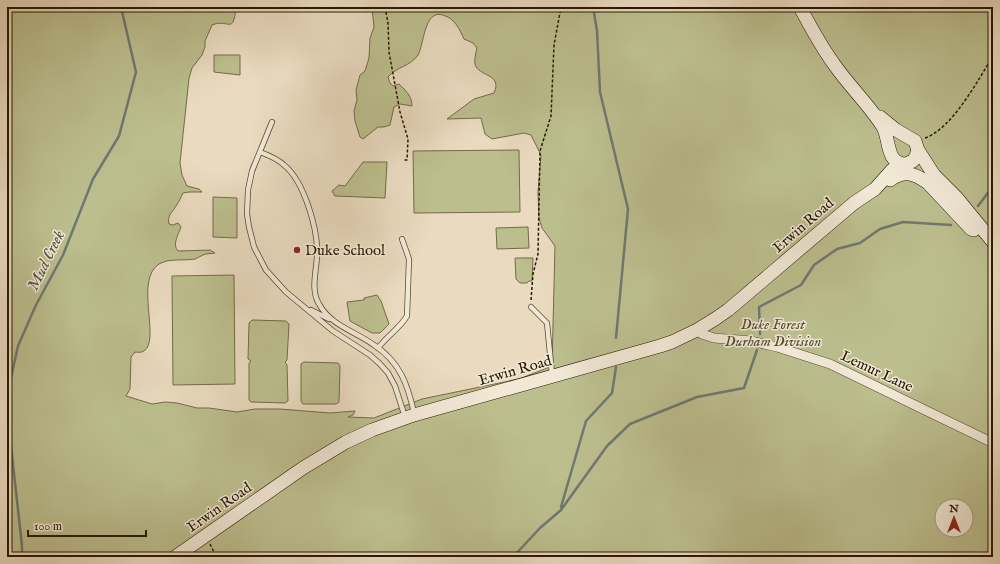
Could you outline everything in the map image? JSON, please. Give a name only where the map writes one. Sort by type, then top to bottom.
[{"type":"main road","points":[[800,7],[832,62],[883,128],[894,160],[905,164],[912,164],[924,172],[975,226],[990,238]]},
{"type":"main road","points":[[869,108],[912,143],[934,175],[957,198],[990,238]]},
{"type":"main road","points":[[890,152],[891,144],[896,138],[912,143]]},
{"type":"main road","points":[[905,164],[915,159],[912,143]]},
{"type":"main road","name":"Erwin Road","points":[[854,203],[862,191],[883,168],[890,152]]},
{"type":"main road","name":"Erwin Road","points":[[175,557],[320,457],[358,436],[410,416],[660,346],[677,340],[697,330],[715,319],[750,292],[854,203],[874,189],[892,170],[905,164]]},
{"type":"main road","points":[[874,189],[900,174],[906,173],[918,176],[928,183],[971,229],[990,238]]},
{"type":"street","name":"Lemur Lane","points":[[697,330],[702,334],[714,338],[751,341],[803,354],[830,364],[993,443]]},
{"type":"lane","points":[[272,122],[252,171],[248,190],[247,214],[254,247],[266,270],[286,292],[333,331],[370,355],[380,364],[388,373],[410,416]]},
{"type":"lane","points":[[260,152],[284,165],[292,174],[311,212],[317,253],[315,293],[318,304],[331,319]]},
{"type":"lane","points":[[378,348],[384,340],[404,322],[407,316],[409,259],[402,239]]},
{"type":"lane","points":[[531,307],[547,323],[552,376]]},
{"type":"lane","points":[[306,308],[331,319],[378,348],[396,366],[410,392],[410,416]]},
{"type":"path","points":[[385,7],[388,23],[389,52],[400,112],[408,139],[407,160],[404,160]]},
{"type":"path","points":[[531,307],[533,274],[538,254],[540,151],[551,116],[554,45],[561,7]]},
{"type":"path","points":[[912,143],[933,136],[957,113],[993,56]]},
{"type":"path","points":[[205,536],[214,552],[213,557]]},
{"type":"green space","name":"Duke Forest Durham Division","points":[[7,7],[236,7],[232,24],[218,23],[212,25],[205,41],[205,47],[202,55],[192,68],[189,78],[180,163],[182,175],[187,186],[199,189],[202,192],[183,193],[169,218],[169,224],[173,225],[178,223],[181,227],[176,243],[176,249],[178,251],[210,250],[215,253],[204,254],[195,259],[163,262],[159,264],[152,272],[148,283],[150,335],[148,345],[144,351],[135,352],[131,357],[130,389],[126,396],[152,404],[165,402],[177,403],[197,408],[237,412],[255,409],[280,409],[330,413],[355,411],[353,415],[348,417],[374,418],[422,399],[519,379],[552,366],[555,246],[542,228],[539,218],[538,192],[541,155],[531,135],[524,133],[492,139],[485,134],[481,118],[447,119],[474,99],[494,93],[496,87],[493,78],[480,71],[475,64],[477,48],[473,43],[464,39],[456,24],[451,19],[443,15],[432,17],[428,22],[418,55],[411,62],[395,71],[388,77],[393,86],[399,84],[406,91],[410,96],[412,106],[400,104],[394,107],[390,125],[378,127],[363,139],[360,137],[355,121],[354,111],[357,100],[356,90],[360,75],[365,71],[369,58],[370,38],[374,27],[372,7],[993,7],[993,557],[7,557]]},
{"type":"green space","points":[[214,55],[240,55],[240,75],[214,72]]},
{"type":"green space","points":[[519,150],[520,212],[414,213],[413,151]]},
{"type":"green space","points":[[363,162],[387,162],[385,198],[335,196],[332,191],[339,185],[345,186]]},
{"type":"green space","points":[[213,197],[237,198],[237,238],[213,237]]},
{"type":"green space","points":[[528,227],[529,248],[497,249],[496,228]]},
{"type":"green space","points":[[515,258],[533,258],[532,281],[520,283],[516,279]]},
{"type":"green space","points":[[234,275],[235,384],[173,385],[172,276]]},
{"type":"green space","points":[[377,295],[381,301],[389,324],[380,333],[372,333],[350,321],[347,302],[364,300],[364,298]]},
{"type":"green space","points":[[252,320],[286,321],[289,324],[287,360],[285,362],[287,365],[288,401],[285,403],[251,402],[249,400],[249,363],[251,361],[248,359],[249,323]]},
{"type":"green space","points":[[304,362],[338,363],[340,366],[339,402],[336,404],[303,404],[301,401],[301,364]]},
{"type":"waterway","name":"Mud Creek","points":[[22,557],[9,428],[9,387],[18,346],[36,305],[63,255],[93,179],[119,136],[136,72],[121,7]]},
{"type":"waterway","points":[[593,7],[597,31],[600,92],[628,209],[616,338]]},
{"type":"waterway","points":[[978,206],[993,186]]},
{"type":"waterway","points":[[760,334],[759,307],[801,285],[814,265],[837,249],[860,243],[880,229],[903,222],[951,225]]},
{"type":"waterway","points":[[513,557],[540,528],[561,510],[607,446],[630,424],[697,397],[744,388],[757,350]]},
{"type":"waterway","points":[[561,507],[586,421],[612,393],[616,367]]},
{"type":"place","name":"Duke School","points":[[297,250]]}]
